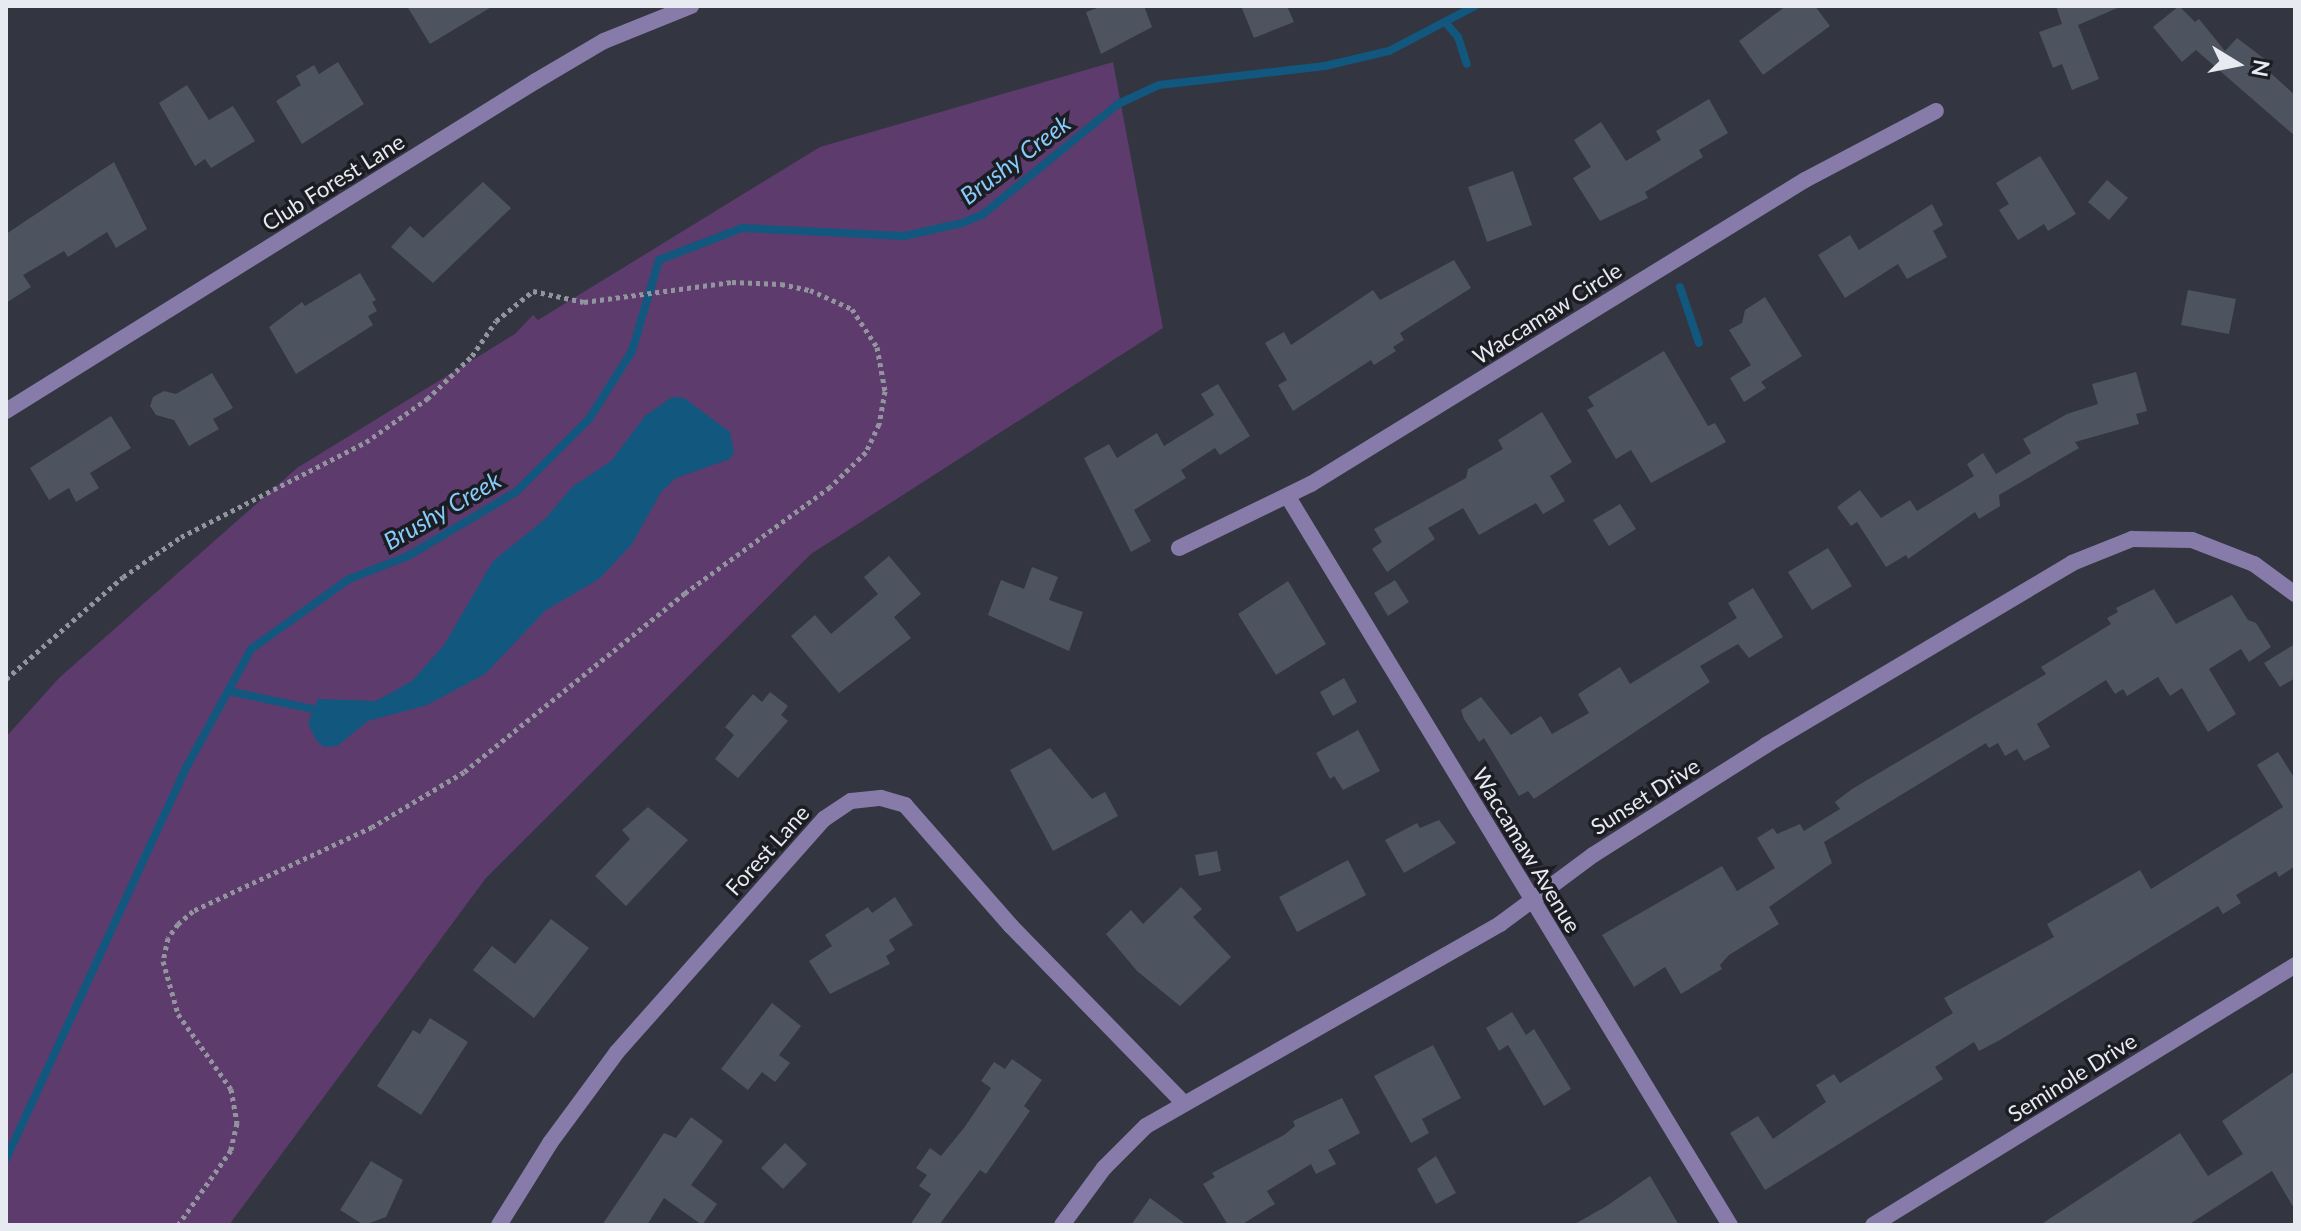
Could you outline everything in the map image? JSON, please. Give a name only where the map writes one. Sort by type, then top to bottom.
[{"type":"street","name":"Club Forest Lane","points":[[6,411],[536,81],[604,41],[691,6]]},
{"type":"street","name":"Waccamaw Circle","points":[[1179,548],[1288,497],[1805,180],[1936,111]]},
{"type":"street","name":"Waccamaw Avenue","points":[[1288,497],[1730,1225]]},
{"type":"street","name":"Sunset Drive","points":[[1062,1225],[1104,1168],[1146,1126],[1183,1102],[1500,924],[1531,898],[1766,745],[2101,549],[2132,539],[2192,540],[2226,550],[2295,594]]},
{"type":"street","name":"Forest Lane","points":[[499,1225],[550,1143],[617,1052],[824,819],[851,801],[881,798],[905,805],[1011,926],[1183,1102]]},
{"type":"street","name":"Seminole Drive","points":[[1873,1225],[2295,965]]},
{"type":"path","points":[[6,679],[123,577],[181,537],[366,442],[427,399],[472,356],[496,321],[533,291],[584,302],[753,280],[810,290],[852,309],[877,347],[885,372],[883,409],[866,452],[830,487],[662,611],[464,772],[372,827],[193,911],[178,924],[168,938],[163,961],[178,1014],[187,1034],[231,1089],[237,1123],[231,1150],[178,1225]]},
{"type":"shaded area","points":[[1113,62],[1163,328],[811,554],[486,878],[229,1225],[6,1225],[6,737],[59,678],[297,468],[515,334],[533,315],[538,320],[820,147]]},
{"type":"water","points":[[672,397],[684,398],[730,432],[734,452],[730,459],[676,478],[661,492],[632,544],[599,579],[546,610],[485,674],[427,705],[368,721],[337,746],[324,747],[316,740],[308,723],[318,699],[376,701],[412,681],[444,645],[493,561],[545,519],[572,487],[611,461],[645,416]]},
{"type":"building","points":[[407,6],[493,6],[430,44]]},
{"type":"building","points":[[1103,6],[1144,6],[1152,27],[1101,54],[1086,12]]},
{"type":"building","points":[[1241,6],[1287,6],[1294,22],[1254,38]]},
{"type":"building","points":[[1786,6],[1815,6],[1830,26],[1763,75],[1739,41]]},
{"type":"building","points":[[2056,6],[2122,6],[2078,25],[2099,79],[2072,90],[2062,64],[2053,68],[2039,32],[2062,24]]},
{"type":"building","points":[[2179,6],[2195,22],[2199,19],[2225,51],[2237,38],[2270,63],[2265,68],[2295,95],[2295,136],[2196,50],[2182,62],[2153,27]]},
{"type":"building","points":[[338,62],[364,104],[302,144],[276,101],[301,85],[296,76],[314,65],[319,74]]},
{"type":"building","points":[[187,85],[209,120],[233,106],[255,141],[211,168],[205,159],[195,166],[159,103]]},
{"type":"building","points":[[1709,99],[1728,133],[1699,150],[1703,157],[1645,192],[1648,198],[1600,221],[1573,178],[1591,167],[1574,140],[1601,122],[1626,161],[1661,140],[1656,131]]},
{"type":"building","points":[[2040,156],[2076,214],[2048,231],[2044,224],[2018,240],[1999,210],[2009,204],[1996,183]]},
{"type":"building","points":[[114,162],[147,229],[116,248],[107,232],[68,257],[64,251],[23,275],[31,287],[6,303],[6,234]]},
{"type":"building","points":[[1513,171],[1532,225],[1487,242],[1468,187]]},
{"type":"building","points":[[2107,180],[2128,198],[2109,220],[2088,202]]},
{"type":"building","points":[[483,182],[511,208],[433,283],[391,247],[410,226],[423,238]]},
{"type":"building","points":[[1932,204],[1943,225],[1933,231],[1947,257],[1907,279],[1898,264],[1845,298],[1818,255],[1850,235],[1859,250]]},
{"type":"building","points":[[1454,260],[1471,288],[1400,333],[1404,340],[1393,347],[1396,351],[1374,365],[1371,360],[1293,411],[1278,385],[1287,380],[1265,343],[1284,332],[1291,345],[1373,290],[1380,300]]},
{"type":"building","points":[[360,273],[376,300],[372,302],[377,311],[368,316],[373,325],[296,374],[269,327],[302,302],[305,306]]},
{"type":"building","points":[[2188,290],[2236,299],[2229,334],[2181,325]]},
{"type":"building","points":[[1765,297],[1802,356],[1761,382],[1766,388],[1744,402],[1730,378],[1751,365],[1729,330],[1742,323],[1745,310]]},
{"type":"building","points":[[1664,351],[1708,426],[1715,423],[1726,442],[1651,483],[1631,450],[1616,459],[1587,410],[1594,406],[1588,397]]},
{"type":"building","points":[[2136,372],[2147,411],[2136,414],[2139,424],[2075,442],[2079,448],[1999,495],[2000,506],[1979,519],[1975,512],[1908,559],[1906,555],[1886,567],[1857,522],[1851,526],[1837,507],[1860,490],[1881,518],[1910,500],[1917,511],[1974,476],[1967,464],[1983,453],[1996,474],[2031,453],[2023,439],[2067,414],[2098,404],[2092,384]]},
{"type":"building","points":[[212,373],[233,408],[213,419],[219,429],[189,446],[174,420],[156,415],[150,406],[153,397],[164,391],[176,394]]},
{"type":"building","points":[[1218,384],[1250,436],[1220,455],[1215,448],[1181,470],[1186,478],[1134,510],[1151,541],[1131,552],[1084,458],[1109,444],[1117,458],[1157,433],[1164,446],[1214,415],[1201,394]]},
{"type":"building","points":[[1542,412],[1572,462],[1550,476],[1565,501],[1543,514],[1536,503],[1479,535],[1463,508],[1428,528],[1435,539],[1387,572],[1372,549],[1382,542],[1374,529],[1466,478],[1468,469],[1503,449],[1498,440]]},
{"type":"building","points":[[111,416],[131,448],[90,473],[99,488],[76,502],[69,488],[49,500],[30,468]]},
{"type":"building","points":[[1620,504],[1636,529],[1609,546],[1593,520]]},
{"type":"building","points":[[1828,548],[1852,586],[1812,610],[1788,572]]},
{"type":"building","points":[[889,556],[921,594],[894,617],[911,638],[839,693],[791,636],[815,615],[831,634],[878,594],[864,577]]},
{"type":"building","points":[[1032,567],[1058,577],[1049,600],[1083,612],[1069,651],[988,615],[1001,580],[1024,589]]},
{"type":"building","points":[[1395,580],[1409,602],[1388,616],[1374,593]]},
{"type":"building","points":[[1288,581],[1326,644],[1276,675],[1238,614]]},
{"type":"building","points":[[1753,588],[1783,637],[1749,658],[1738,644],[1700,666],[1710,682],[1534,799],[1528,791],[1519,796],[1484,738],[1479,742],[1464,719],[1461,710],[1481,697],[1511,735],[1541,716],[1552,734],[1589,713],[1578,694],[1620,667],[1630,684],[1737,618],[1728,603]]},
{"type":"building","points":[[2154,589],[2176,624],[2232,595],[2248,620],[2256,623],[2271,647],[2249,662],[2241,649],[2209,669],[2236,714],[2208,732],[2182,688],[2170,696],[2158,677],[2127,696],[2123,689],[2115,694],[2106,680],[2037,724],[2050,747],[2024,761],[2017,749],[2005,756],[1998,743],[1989,748],[1986,743],[1824,842],[1832,863],[1769,907],[1779,924],[1729,955],[1720,965],[1722,969],[1681,994],[1665,967],[1634,987],[1602,935],[1722,866],[1737,891],[1775,868],[1757,838],[1773,828],[1777,834],[1800,824],[1804,831],[1840,809],[1835,802],[1852,789],[2046,674],[2041,667],[2111,624],[2107,618],[2118,612],[2116,608]]},
{"type":"building","points":[[2295,644],[2295,678],[2280,687],[2264,663]]},
{"type":"building","points":[[1344,678],[1357,702],[1333,716],[1320,692]]},
{"type":"building","points":[[770,692],[788,706],[781,715],[788,721],[738,778],[715,759],[734,735],[725,727],[753,694],[762,702]]},
{"type":"building","points":[[1358,730],[1380,771],[1343,790],[1334,776],[1330,779],[1316,753]]},
{"type":"building","points":[[1050,748],[1092,799],[1105,792],[1118,816],[1053,851],[1010,770]]},
{"type":"building","points":[[2278,752],[2295,779],[2295,866],[2279,877],[2276,871],[2236,895],[2241,903],[2223,914],[2218,906],[2000,1040],[1979,1051],[1974,1042],[1935,1067],[1943,1079],[1765,1190],[1730,1133],[1758,1116],[1773,1139],[1826,1102],[1816,1085],[1834,1074],[1840,1083],[1953,1013],[1944,998],[2054,937],[2047,924],[2140,870],[2151,889],[2283,807],[2257,765]]},
{"type":"building","points":[[648,807],[688,840],[626,906],[595,876],[630,839],[622,830]]},
{"type":"building","points":[[1439,820],[1456,843],[1404,873],[1385,840],[1417,823],[1420,828]]},
{"type":"building","points":[[1217,851],[1221,871],[1199,876],[1195,855]]},
{"type":"building","points":[[1348,860],[1366,895],[1297,932],[1279,897]]},
{"type":"building","points":[[1181,887],[1202,909],[1193,917],[1231,957],[1180,1006],[1137,971],[1106,934],[1131,910],[1143,924]]},
{"type":"building","points":[[895,897],[913,925],[889,940],[895,950],[886,956],[890,964],[830,994],[809,961],[832,946],[825,935],[868,907],[872,913]]},
{"type":"building","points":[[551,919],[589,948],[534,1018],[473,970],[492,946],[515,964]]},
{"type":"building","points":[[772,1003],[801,1026],[779,1055],[790,1063],[775,1082],[762,1072],[748,1090],[721,1069]]},
{"type":"building","points":[[1512,1012],[1526,1035],[1534,1029],[1571,1089],[1544,1106],[1508,1045],[1499,1051],[1486,1028]]},
{"type":"building","points":[[430,1018],[468,1042],[421,1115],[377,1086],[413,1030],[420,1034]]},
{"type":"building","points":[[1433,1045],[1461,1098],[1422,1119],[1429,1133],[1411,1143],[1374,1076]]},
{"type":"building","points":[[1012,1059],[1042,1080],[1024,1106],[1030,1111],[986,1174],[980,1170],[939,1225],[910,1225],[931,1194],[919,1186],[927,1175],[916,1168],[930,1148],[941,1156],[964,1128],[991,1088],[981,1081],[994,1062],[1005,1069]]},
{"type":"building","points":[[2295,1071],[2295,1210],[2272,1171],[2188,1225],[2040,1225],[2180,1133],[2208,1176],[2243,1154],[2222,1121]]},
{"type":"building","points":[[1342,1098],[1360,1133],[1328,1150],[1336,1164],[1316,1174],[1311,1164],[1267,1191],[1275,1204],[1241,1225],[1228,1225],[1203,1184],[1215,1177],[1212,1173],[1284,1135],[1295,1126],[1293,1121]]},
{"type":"building","points":[[691,1117],[723,1141],[691,1185],[717,1204],[702,1225],[664,1198],[647,1225],[602,1225],[664,1133],[676,1138]]},
{"type":"building","points":[[785,1143],[807,1164],[783,1189],[761,1168]]},
{"type":"building","points":[[1436,1156],[1456,1193],[1436,1204],[1417,1169]]},
{"type":"building","points":[[371,1161],[403,1180],[386,1217],[364,1225],[340,1210]]},
{"type":"building","points":[[1650,1176],[1679,1225],[1573,1225],[1605,1207]]},
{"type":"building","points":[[1150,1198],[1187,1225],[1131,1225]]},
{"type":"waterway","name":"Brushy Creek","points":[[6,1159],[187,766],[251,649],[349,579],[408,556],[516,492],[589,419],[632,351],[659,260],[742,228],[904,236],[962,223],[982,215],[1118,104],[1159,85],[1325,66],[1389,51],[1475,6]]},
{"type":"waterway","points":[[1445,22],[1458,37],[1467,64]]},
{"type":"waterway","points":[[1680,287],[1699,343]]},
{"type":"waterway","points":[[228,691],[313,709]]}]
